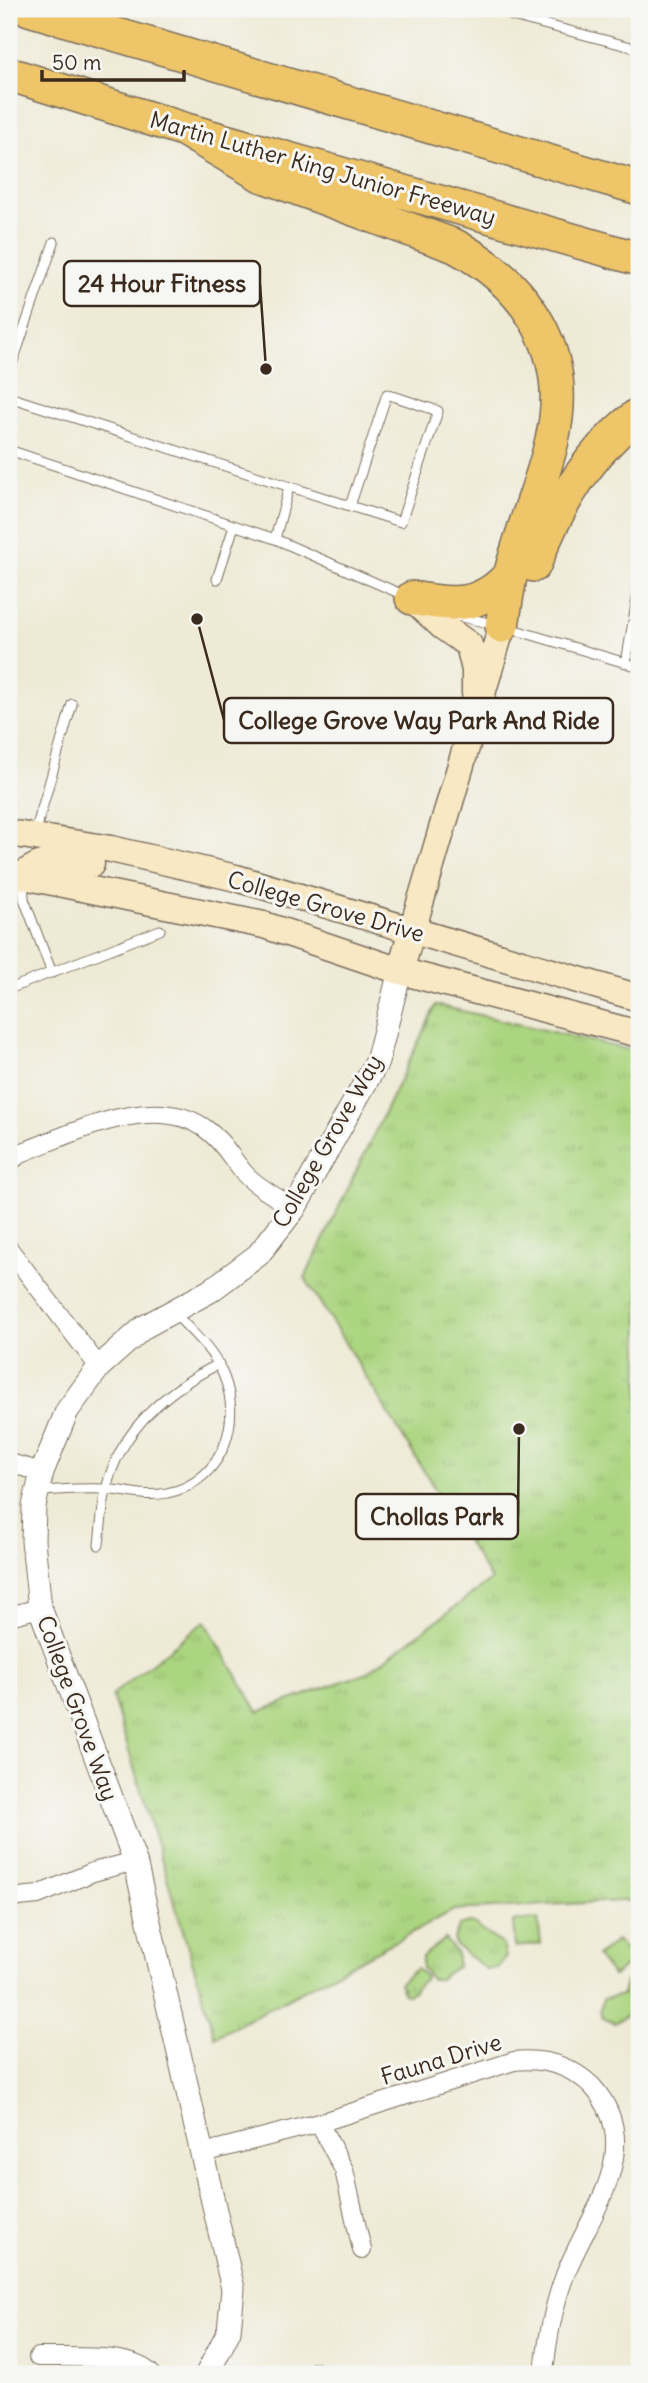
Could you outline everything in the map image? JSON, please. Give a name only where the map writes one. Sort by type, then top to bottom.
[{"type":"highway","points":[[29,9],[639,188]]},
{"type":"highway","name":"Martin Luther King Junior Freeway","points":[[9,74],[183,129],[639,259]]},
{"type":"highway","points":[[183,129],[261,175],[455,246],[484,261],[511,283],[535,315],[555,375],[553,438],[511,574],[502,626]]},
{"type":"highway","points":[[502,626],[527,582],[548,528],[571,490],[597,453],[639,414]]},
{"type":"highway","points":[[412,598],[455,604],[480,600],[494,593],[511,574]]},
{"type":"main road","points":[[412,598],[442,626],[469,645],[475,670],[475,716]]},
{"type":"main road","name":"College Grove Way","points":[[400,971],[502,626]]},
{"type":"main road","points":[[9,852],[24,848],[22,835]]},
{"type":"main road","name":"College Grove Drive","points":[[22,835],[111,849],[236,878],[639,998]]},
{"type":"main road","points":[[16,874],[50,859],[155,872],[179,864]]},
{"type":"main road","name":"College Grove Drive","points":[[16,874],[264,925],[400,971],[639,1034]]},
{"type":"street","name":"College Grove Way","points":[[207,2374],[229,2332],[233,2289],[135,1861],[40,1608],[33,1541],[40,1482],[67,1410],[99,1367],[144,1327],[210,1291],[258,1255],[294,1209],[377,1062],[400,971]]},
{"type":"street","points":[[9,1162],[35,1147],[132,1115],[170,1113],[205,1128],[221,1141],[247,1177],[294,1209]]},
{"type":"street","points":[[9,1249],[99,1367]]},
{"type":"street","points":[[9,1463],[40,1482]]},
{"type":"street","points":[[9,1616],[40,1608]]},
{"type":"street","points":[[9,1898],[38,1895],[93,1872],[135,1861]]},
{"type":"street","name":"Fauna Drive","points":[[203,2153],[319,2123],[514,2061],[544,2061],[573,2071],[597,2091],[613,2117],[618,2139],[618,2161],[609,2190],[578,2247],[557,2299],[544,2374]]},
{"type":"street","points":[[319,2123],[344,2170],[362,2250]]},
{"type":"street","points":[[38,2357],[117,2359],[146,2369],[151,2374]]},
{"type":"lane","points":[[514,9],[512,16],[639,49]]},
{"type":"lane","points":[[9,373],[54,242]]},
{"type":"lane","points":[[9,397],[349,506],[401,522],[438,411],[387,394],[349,506]]},
{"type":"lane","points":[[9,450],[275,540],[449,614],[502,626],[639,667]]},
{"type":"lane","points":[[275,540],[289,486]]},
{"type":"lane","points":[[217,579],[234,526]]},
{"type":"lane","points":[[626,663],[639,587]]},
{"type":"lane","points":[[22,835],[72,704]]},
{"type":"lane","points":[[16,874],[52,973]]},
{"type":"lane","points":[[9,989],[160,930]]},
{"type":"lane","points":[[40,1482],[106,1489],[144,1497],[169,1493],[191,1485],[214,1466],[227,1442],[231,1416],[228,1387],[219,1364],[173,1311]]},
{"type":"lane","points":[[99,1545],[106,1489],[125,1442],[152,1408],[186,1380],[219,1364]]},
{"type":"green space","points":[[436,1005],[639,1052],[639,1900],[454,1910],[215,2037],[112,1695],[205,1621],[258,1712],[368,1672],[491,1580],[305,1278]]},
{"type":"green space","points":[[538,1919],[541,1944],[515,1947],[513,1921]]},
{"type":"green space","points":[[472,1923],[503,1945],[506,1957],[497,1968],[486,1969],[456,1946],[454,1938],[460,1925]]},
{"type":"green space","points":[[445,1939],[457,1954],[457,1966],[439,1979],[431,1979],[422,1968],[422,1957]]},
{"type":"green space","points":[[617,1940],[633,1960],[613,1976],[597,1956]]},
{"type":"green space","points":[[416,1969],[425,1976],[424,1980],[408,1995],[404,1994],[399,1983]]},
{"type":"green space","points":[[637,1977],[639,2013],[631,2013],[614,2023],[603,2018],[600,2010],[603,1999],[623,1995],[626,1982]]},
{"type":"place","name":"24 Hour Fitness","points":[[266,369]]},
{"type":"place","name":"College Grove Way Park And Ride","points":[[197,619]]},
{"type":"place","name":"Chollas Park","points":[[519,1429]]}]
